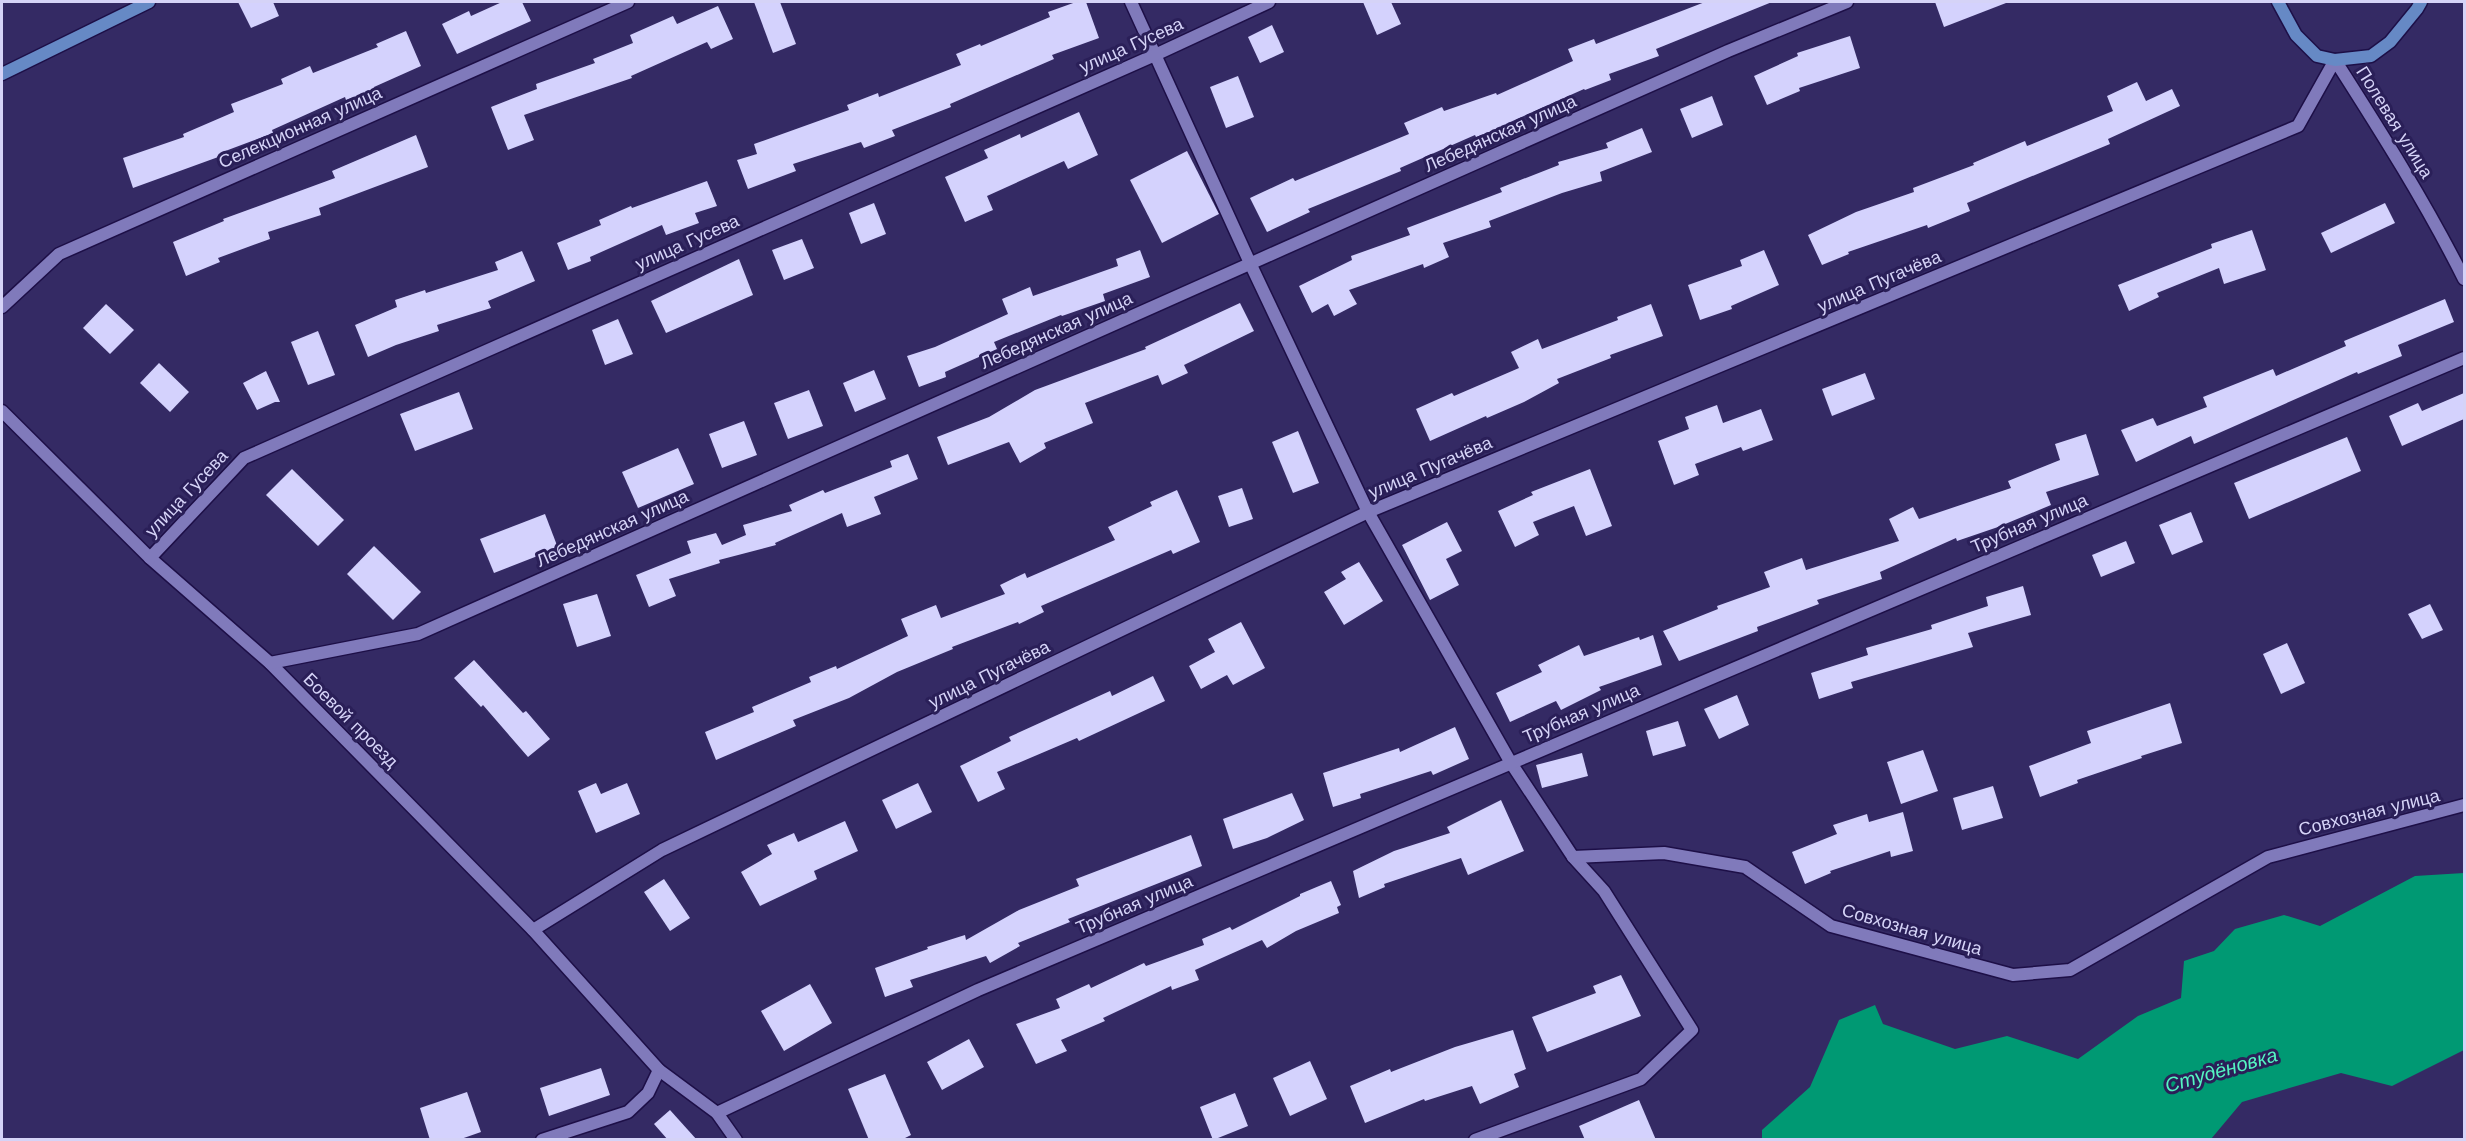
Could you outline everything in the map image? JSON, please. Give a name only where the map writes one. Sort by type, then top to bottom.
[{"type":"street","points":[[2,74],[149,2]]},
{"type":"street","name":"Селекционная улица","points":[[2,307],[59,254],[628,2]]},
{"type":"street","points":[[1131,2],[1250,263],[1368,512],[1511,763],[1573,857],[1604,891],[1692,1030],[1641,1079],[1475,1140]]},
{"type":"street","name":"улица Гусева","points":[[150,558],[244,458],[1155,55],[1269,2]]},
{"type":"street","name":"Лебедянская улица","points":[[270,663],[418,634],[1717,56],[1847,2]]},
{"type":"street","name":"Полевая улица","points":[[2278,2],[2296,35],[2317,56],[2335,60],[2398,159],[2442,234],[2464,279]]},
{"type":"street","points":[[2335,60],[2371,56],[2390,42],[2421,2]]},
{"type":"street","name":"улица Пугачёва","points":[[533,930],[662,850],[1368,512],[2298,126],[2335,60]]},
{"type":"street","name":"Трубная улица","points":[[717,1113],[978,990],[2464,358]]},
{"type":"street","name":"Боевой проезд","points":[[2,411],[150,558],[270,663],[533,930],[659,1070]]},
{"type":"street","name":"Совхозная улица","points":[[1573,857],[1664,854],[1745,867],[1831,926],[2013,975],[2070,970],[2268,856],[2464,805]]},
{"type":"street","points":[[542,1140],[628,1112],[648,1093],[659,1070],[717,1113],[736,1140]]},
{"type":"water","name":"Студёновка","points":[[2464,873],[2464,1050],[2392,1086],[2341,1073],[2242,1102],[2211,1139],[1762,1139],[1762,1130],[1810,1087],[1839,1020],[1875,1005],[1883,1024],[1955,1049],[2007,1036],[2078,1059],[2138,1016],[2181,998],[2184,961],[2214,951],[2235,929],[2284,915],[2320,926],[2415,876]]},
{"type":"building","points":[[238,2],[273,2],[279,16],[251,28]]},
{"type":"building","points":[[502,2],[522,2],[531,21],[457,54],[442,24],[469,11],[471,16]]},
{"type":"building","points":[[754,2],[780,2],[796,44],[773,53]]},
{"type":"building","points":[[1076,2],[1086,2],[1099,38],[1052,55],[1054,59],[950,104],[951,107],[892,130],[895,136],[864,148],[861,142],[793,164],[796,171],[748,189],[737,160],[757,154],[754,144],[849,110],[847,105],[878,93],[879,97],[961,65],[956,54],[1050,17],[1048,12]]},
{"type":"building","points":[[1363,2],[1391,2],[1401,24],[1377,35]]},
{"type":"building","points":[[1705,2],[1772,2],[1656,49],[1659,56],[1609,74],[1611,80],[1584,89],[1508,123],[1508,125],[1476,137],[1475,135],[1400,168],[1401,171],[1308,209],[1310,212],[1267,232],[1250,198],[1293,178],[1295,181],[1409,134],[1404,123],[1442,107],[1444,111],[1496,93],[1497,95],[1573,61],[1568,49],[1594,39],[1596,44]]},
{"type":"building","points":[[1935,2],[2006,2],[2006,3],[1944,27]]},
{"type":"building","points":[[718,6],[733,39],[711,49],[707,42],[631,76],[632,78],[524,115],[534,140],[508,150],[491,107],[537,89],[536,84],[595,63],[593,59],[633,43],[630,35],[673,16],[677,24]]},
{"type":"building","points":[[1272,25],[1284,52],[1260,63],[1248,37]]},
{"type":"building","points":[[406,31],[421,66],[374,87],[375,90],[346,100],[345,97],[272,130],[273,133],[220,153],[221,156],[133,188],[123,158],[184,137],[183,134],[234,112],[231,104],[283,84],[281,79],[310,66],[313,73],[378,47],[376,44]]},
{"type":"building","points":[[1850,36],[1860,68],[1799,88],[1800,91],[1767,105],[1754,76],[1798,56],[1797,53]]},
{"type":"building","points":[[1238,76],[1254,117],[1226,128],[1210,87]]},
{"type":"building","points":[[2137,82],[2146,101],[2172,89],[2180,106],[2108,139],[2110,144],[1967,203],[1970,211],[1928,228],[1927,225],[1848,252],[1849,254],[1822,265],[1808,235],[1856,212],[1914,192],[1913,188],[1974,165],[1973,163],[2025,141],[2027,146],[2113,111],[2107,96]]},
{"type":"building","points":[[1712,96],[1723,125],[1692,138],[1680,109]]},
{"type":"building","points":[[1079,112],[1098,155],[1068,169],[1064,161],[987,196],[993,210],[965,222],[945,177],[988,158],[984,150],[1020,134],[1021,138]]},
{"type":"building","points":[[1642,128],[1652,152],[1600,172],[1602,181],[1562,193],[1489,221],[1491,227],[1443,243],[1449,257],[1424,268],[1423,264],[1349,290],[1357,304],[1334,316],[1328,304],[1312,313],[1299,286],[1352,260],[1351,256],[1410,235],[1407,228],[1502,192],[1500,188],[1559,165],[1558,162],[1608,148],[1606,143]]},
{"type":"building","points":[[416,135],[428,167],[319,208],[321,215],[268,232],[270,239],[218,258],[220,262],[186,276],[173,242],[224,221],[223,219],[335,178],[332,171]]},
{"type":"building","points":[[1187,151],[1219,214],[1162,243],[1130,180]]},
{"type":"building","points":[[707,181],[717,206],[695,213],[699,223],[666,235],[662,225],[590,257],[591,261],[568,270],[557,243],[601,225],[599,220],[631,206],[632,208]]},
{"type":"building","points":[[874,203],[886,234],[861,244],[849,213]]},
{"type":"building","points":[[2385,203],[2395,223],[2331,253],[2321,233]]},
{"type":"building","points":[[2252,230],[2266,270],[2224,284],[2219,268],[2157,293],[2159,297],[2129,311],[2118,285],[2212,248],[2211,244]]},
{"type":"building","points":[[802,239],[814,268],[784,280],[772,250]]},
{"type":"building","points":[[1140,250],[1150,277],[1103,294],[1105,301],[1061,315],[994,342],[997,349],[945,372],[946,377],[919,387],[907,356],[935,347],[1008,314],[1002,299],[1030,287],[1033,296],[1118,266],[1116,259]]},
{"type":"building","points":[[1764,250],[1779,285],[1731,306],[1732,309],[1700,320],[1688,285],[1742,266],[1740,260]]},
{"type":"building","points":[[522,251],[535,281],[488,301],[491,308],[437,325],[439,331],[368,357],[355,325],[397,307],[395,300],[425,290],[426,293],[498,270],[495,262]]},
{"type":"building","points":[[739,259],[753,295],[666,333],[651,301]]},
{"type":"building","points":[[2445,299],[2454,322],[2398,345],[2402,356],[2358,374],[2357,372],[2194,444],[2191,436],[2136,462],[2121,430],[2153,418],[2157,426],[2207,407],[2203,397],[2273,369],[2276,376],[2346,346],[2344,341]]},
{"type":"building","points":[[1240,303],[1254,331],[1184,365],[1188,373],[1162,385],[1158,375],[1085,403],[1093,423],[1044,443],[1046,448],[1020,463],[1009,442],[948,465],[937,437],[989,417],[1035,390],[1146,349],[1145,347]]},
{"type":"building","points":[[106,304],[134,330],[110,354],[83,328]]},
{"type":"building","points":[[1651,304],[1663,336],[1610,355],[1611,358],[1557,379],[1559,383],[1524,402],[1430,441],[1416,409],[1452,393],[1454,396],[1519,368],[1511,352],[1538,339],[1542,349],[1618,320],[1617,317]]},
{"type":"building","points":[[618,319],[633,354],[605,365],[592,330]]},
{"type":"building","points":[[318,331],[335,375],[308,385],[291,342]]},
{"type":"building","points":[[159,363],[189,392],[170,412],[140,383]]},
{"type":"building","points":[[874,370],[886,399],[855,412],[843,383]]},
{"type":"building","points":[[266,371],[280,402],[257,410],[243,383]]},
{"type":"building","points":[[1865,373],[1875,399],[1832,416],[1822,389]]},
{"type":"building","points":[[809,390],[823,426],[788,439],[774,403]]},
{"type":"building","points":[[459,392],[473,429],[415,451],[400,414]]},
{"type":"building","points":[[2464,393],[2464,419],[2402,446],[2389,416],[2418,403],[2422,411]]},
{"type":"building","points":[[1717,405],[1723,423],[1761,409],[1773,440],[1743,451],[1741,447],[1695,464],[1699,475],[1674,485],[1658,441],[1689,429],[1685,417]]},
{"type":"building","points":[[744,421],[757,455],[722,468],[709,434]]},
{"type":"building","points":[[1298,431],[1319,483],[1293,493],[1272,442]]},
{"type":"building","points":[[2086,434],[2099,475],[2046,492],[2051,505],[1998,527],[1957,541],[1956,538],[1880,572],[1882,579],[1817,600],[1819,604],[1757,627],[1758,631],[1679,661],[1663,631],[1718,609],[1717,606],[1770,587],[1764,572],[1802,558],[1806,570],[1899,541],[1889,519],[1913,507],[1919,519],[2011,488],[2008,481],[2060,460],[2055,444]]},
{"type":"building","points":[[2347,437],[2361,471],[2249,519],[2234,483]]},
{"type":"building","points":[[678,448],[694,484],[638,508],[622,472]]},
{"type":"building","points":[[908,454],[918,479],[874,497],[881,514],[847,527],[842,513],[775,543],[776,545],[719,560],[720,563],[669,579],[676,596],[649,607],[636,575],[691,553],[687,541],[716,533],[722,545],[746,535],[743,525],[792,511],[789,505],[823,490],[825,493],[892,467],[890,461]]},
{"type":"building","points":[[292,469],[344,520],[318,546],[266,495]]},
{"type":"building","points":[[1590,469],[1612,526],[1586,536],[1574,506],[1533,522],[1539,535],[1515,547],[1498,511],[1533,495],[1531,492]]},
{"type":"building","points":[[1242,488],[1253,519],[1229,527],[1218,496]]},
{"type":"building","points":[[1177,490],[1200,542],[1173,554],[1171,550],[1041,606],[1044,612],[1019,624],[1018,622],[952,647],[953,649],[897,672],[849,698],[793,720],[796,726],[716,760],[705,732],[754,712],[752,707],[811,682],[809,677],[836,666],[837,669],[908,636],[901,619],[936,605],[941,618],[1005,594],[1000,585],[1025,573],[1027,578],[1115,540],[1108,527],[1152,506],[1150,502]]},
{"type":"building","points":[[2191,512],[2203,542],[2172,555],[2159,525]]},
{"type":"building","points":[[545,514],[558,548],[494,573],[480,539]]},
{"type":"building","points":[[1447,522],[1462,551],[1446,559],[1459,585],[1430,600],[1402,545]]},
{"type":"building","points":[[2126,541],[2135,563],[2101,577],[2092,555]]},
{"type":"building","points":[[374,546],[421,592],[393,620],[347,574]]},
{"type":"building","points":[[1359,562],[1383,601],[1344,625],[1324,592],[1346,579],[1341,572]]},
{"type":"building","points":[[2023,586],[2031,615],[1968,633],[1973,647],[1851,682],[1853,688],[1819,699],[1811,673],[1868,655],[1866,648],[1932,629],[1931,625],[1988,606],[1986,597]]},
{"type":"building","points":[[597,594],[611,636],[577,647],[563,604]]},
{"type":"building","points":[[2430,604],[2443,630],[2422,639],[2408,614]]},
{"type":"building","points":[[1241,622],[1265,668],[1233,685],[1227,675],[1201,689],[1189,666],[1215,652],[1208,639]]},
{"type":"building","points":[[1653,635],[1662,665],[1599,687],[1601,690],[1561,710],[1556,701],[1510,722],[1496,693],[1542,672],[1538,665],[1579,645],[1584,656],[1639,637],[1640,640]]},
{"type":"building","points":[[2287,643],[2305,683],[2281,694],[2263,654]]},
{"type":"building","points":[[474,660],[523,713],[526,711],[550,739],[528,757],[483,705],[481,707],[454,678]]},
{"type":"building","points":[[1153,676],[1165,701],[1079,741],[1077,738],[997,772],[1005,789],[978,802],[960,766],[1011,741],[1009,737],[1110,691],[1112,696]]},
{"type":"building","points":[[1737,695],[1749,725],[1719,739],[1704,709]]},
{"type":"building","points":[[2170,703],[2182,743],[2077,780],[2078,783],[2040,797],[2029,766],[2091,743],[2087,731]]},
{"type":"building","points":[[1678,721],[1686,746],[1653,756],[1646,731]]},
{"type":"building","points":[[1455,727],[1469,759],[1433,775],[1431,771],[1360,794],[1361,798],[1333,807],[1323,773],[1399,748],[1400,752]]},
{"type":"building","points":[[1923,750],[1938,791],[1901,804],[1887,762]]},
{"type":"building","points":[[1582,753],[1588,776],[1542,788],[1536,765]]},
{"type":"building","points":[[596,783],[601,794],[627,783],[640,814],[596,833],[578,791]]},
{"type":"building","points":[[918,783],[932,812],[896,829],[882,800]]},
{"type":"building","points":[[1993,786],[2003,818],[1962,830],[1953,798]]},
{"type":"building","points":[[1292,793],[1304,820],[1267,838],[1233,849],[1223,819]]},
{"type":"building","points":[[1501,800],[1524,851],[1468,875],[1461,858],[1384,884],[1385,887],[1359,898],[1353,871],[1394,851],[1450,833],[1447,827]]},
{"type":"building","points":[[1903,812],[1913,851],[1891,857],[1890,851],[1830,871],[1831,873],[1805,884],[1792,852],[1837,834],[1833,825],[1867,814],[1869,822]]},
{"type":"building","points":[[845,821],[858,851],[814,871],[817,879],[760,906],[741,872],[772,854],[767,845],[794,833],[798,842]]},
{"type":"building","points":[[1191,835],[1202,866],[1068,919],[1070,922],[1018,943],[1020,946],[990,963],[986,956],[910,980],[913,987],[885,997],[875,968],[928,949],[927,947],[965,935],[966,940],[1019,910],[1079,886],[1076,879]]},
{"type":"building","points":[[664,879],[690,918],[670,931],[644,892]]},
{"type":"building","points":[[1331,881],[1341,905],[1337,907],[1339,913],[1296,931],[1267,948],[1262,940],[1195,970],[1199,980],[1172,990],[1171,986],[1103,1018],[1105,1021],[1061,1040],[1067,1051],[1036,1064],[1016,1024],[1060,1008],[1056,999],[1089,984],[1091,988],[1144,963],[1146,966],[1204,945],[1202,939],[1230,927],[1232,930],[1300,894]]},
{"type":"building","points":[[1621,975],[1641,1016],[1547,1052],[1532,1017],[1596,993],[1593,986]]},
{"type":"building","points":[[810,984],[832,1023],[784,1051],[761,1011]]},
{"type":"building","points":[[1513,1030],[1526,1069],[1514,1074],[1519,1087],[1480,1104],[1472,1086],[1425,1101],[1424,1099],[1365,1123],[1350,1086],[1390,1069],[1391,1072],[1455,1047]]},
{"type":"building","points":[[969,1039],[984,1067],[942,1090],[927,1062]]},
{"type":"building","points":[[1310,1061],[1327,1099],[1290,1116],[1273,1078]]},
{"type":"building","points":[[601,1068],[610,1095],[549,1116],[540,1088]]},
{"type":"building","points":[[885,1074],[911,1135],[901,1140],[869,1140],[848,1089]]},
{"type":"building","points":[[467,1092],[481,1132],[458,1140],[430,1140],[420,1108]]},
{"type":"building","points":[[1235,1093],[1248,1126],[1213,1140],[1200,1107]]},
{"type":"building","points":[[1639,1100],[1656,1140],[1585,1140],[1579,1126]]},
{"type":"building","points":[[670,1110],[697,1140],[668,1140],[654,1124]]}]
